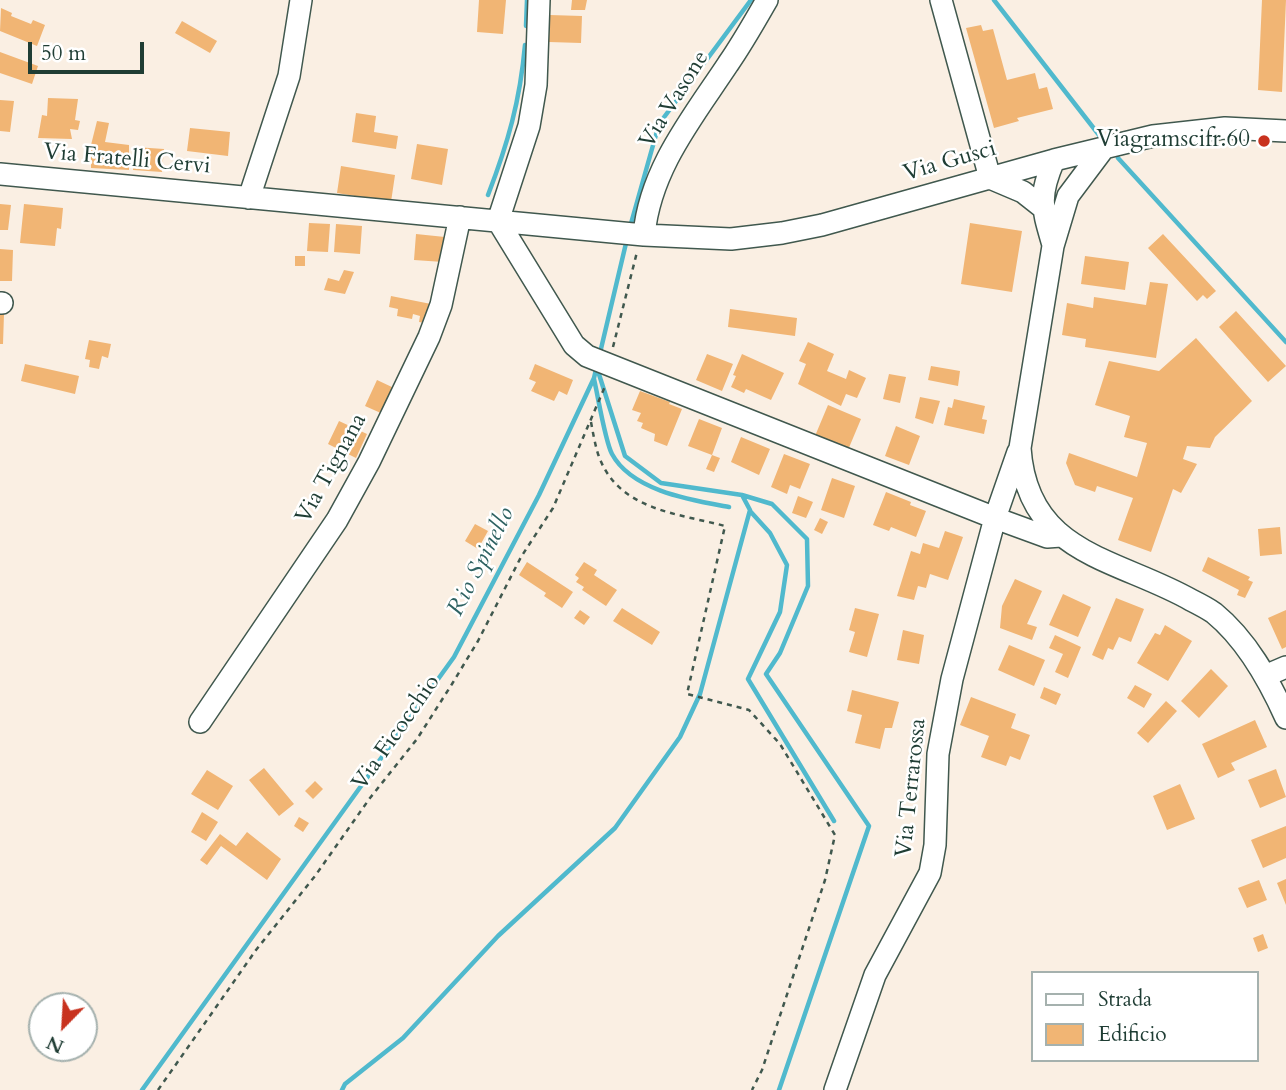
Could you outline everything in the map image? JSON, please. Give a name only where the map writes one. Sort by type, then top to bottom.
[{"type":"street","points":[[249,198],[289,76],[301,0]]},
{"type":"street","points":[[539,0],[537,85],[529,126],[498,220],[574,345],[602,362],[995,518],[1047,537],[1061,536]]},
{"type":"street","name":"Via Vasone","points":[[636,234],[669,154],[768,0]]},
{"type":"street","points":[[941,0],[990,178],[1023,192],[1042,207]]},
{"type":"street","name":"Via Gusci","points":[[636,234],[731,239],[771,235],[822,225],[1054,160],[1153,136],[1225,128],[1286,131]]},
{"type":"street","points":[[1104,148],[1068,196],[1053,246],[1020,448],[1025,481],[1037,507],[1061,536],[1086,553],[1171,588],[1214,613],[1243,643],[1265,676],[1286,718]]},
{"type":"street","points":[[1054,160],[1065,177],[1068,196]]},
{"type":"street","points":[[1053,246],[1042,207],[1044,184],[1054,160]]},
{"type":"street","name":"Via Fratelli Cervi","points":[[0,174],[636,234]]},
{"type":"street","name":"Via Tignana","points":[[200,722],[337,520],[363,473],[429,337],[452,264],[460,217]]},
{"type":"street","name":"Via Terrarossa","points":[[835,1090],[875,975],[930,873],[935,845],[938,754],[952,679],[995,518],[1020,448]]},
{"type":"street","points":[[1265,676],[1286,667]]},
{"type":"path","name":"Via Ficocchio","points":[[158,1090],[256,950],[417,739],[478,641],[521,557],[553,508],[591,422],[602,362],[613,346],[638,250],[636,234]]},
{"type":"path","points":[[591,422],[598,455],[609,477],[621,491],[647,506],[725,526],[687,694],[749,710],[780,744],[835,835],[825,880],[762,1070],[752,1090]]},
{"type":"building","points":[[479,0],[506,0],[503,34],[477,32]]},
{"type":"building","points":[[572,0],[587,0],[585,10],[571,10]]},
{"type":"building","points":[[1262,0],[1286,0],[1282,92],[1258,90]]},
{"type":"building","points":[[1,8],[12,13],[11,16],[31,24],[33,20],[45,25],[37,46],[0,31]]},
{"type":"building","points":[[550,15],[582,16],[581,43],[549,42]]},
{"type":"building","points":[[182,21],[217,41],[210,53],[175,33]]},
{"type":"building","points":[[981,25],[983,31],[993,29],[1007,80],[1035,73],[1039,89],[1047,87],[1053,109],[1017,118],[1019,121],[994,128],[966,28]]},
{"type":"building","points":[[0,52],[38,66],[32,84],[0,73]]},
{"type":"building","points":[[48,98],[78,99],[75,120],[80,121],[78,130],[70,129],[72,139],[38,138],[42,115],[47,116]]},
{"type":"building","points":[[0,100],[14,101],[10,132],[0,131]]},
{"type":"building","points":[[356,113],[376,116],[374,132],[398,136],[396,149],[352,142]]},
{"type":"building","points":[[97,121],[109,123],[105,142],[129,145],[129,170],[91,168],[91,145]]},
{"type":"building","points":[[190,128],[230,132],[228,156],[187,151]]},
{"type":"building","points":[[417,144],[448,149],[442,185],[411,179]]},
{"type":"building","points":[[135,147],[164,149],[162,172],[133,170]]},
{"type":"building","points":[[341,166],[395,175],[391,202],[337,193]]},
{"type":"building","points":[[0,204],[11,205],[8,230],[0,230]]},
{"type":"building","points":[[24,204],[63,208],[61,229],[57,228],[55,246],[20,243]]},
{"type":"building","points":[[309,223],[330,224],[328,252],[307,251]]},
{"type":"building","points":[[970,223],[1022,231],[1012,292],[961,284]]},
{"type":"building","points":[[336,224],[362,226],[360,254],[334,252]]},
{"type":"building","points":[[416,234],[445,237],[443,262],[414,260]]},
{"type":"building","points":[[1163,234],[1216,291],[1207,299],[1203,295],[1197,301],[1148,248]]},
{"type":"building","points":[[0,249],[13,250],[12,281],[0,281]]},
{"type":"building","points":[[295,256],[305,256],[305,266],[295,266]]},
{"type":"building","points":[[1085,256],[1129,262],[1125,290],[1081,284]]},
{"type":"building","points":[[344,270],[354,272],[345,294],[324,290],[328,278],[339,281]]},
{"type":"building","points":[[1150,282],[1168,284],[1156,358],[1085,347],[1086,339],[1062,335],[1067,303],[1093,308],[1094,297],[1146,305]]},
{"type":"building","points":[[391,296],[436,305],[432,324],[419,322],[420,316],[413,314],[412,319],[397,316],[398,309],[389,307]]},
{"type":"building","points":[[730,309],[797,318],[795,336],[728,327]]},
{"type":"building","points":[[1236,311],[1286,366],[1268,382],[1219,327]]},
{"type":"building","points":[[0,314],[4,314],[3,344],[0,344]]},
{"type":"building","points":[[1196,338],[1252,401],[1215,437],[1210,448],[1187,446],[1183,459],[1197,464],[1181,493],[1173,489],[1151,552],[1118,540],[1133,498],[1097,486],[1095,492],[1075,485],[1066,463],[1069,453],[1137,477],[1147,443],[1124,437],[1130,416],[1095,405],[1109,361],[1159,371]]},
{"type":"building","points":[[89,340],[111,344],[108,358],[102,356],[99,369],[89,367],[90,360],[85,359]]},
{"type":"building","points":[[808,342],[834,354],[827,371],[846,379],[849,370],[866,378],[857,398],[846,394],[841,406],[798,384],[806,364],[799,361]]},
{"type":"building","points":[[707,354],[733,364],[722,391],[696,380]]},
{"type":"building","points":[[742,354],[784,373],[771,400],[746,389],[744,393],[731,387]]},
{"type":"building","points":[[25,364],[79,376],[75,394],[21,381]]},
{"type":"building","points":[[535,364],[573,380],[567,395],[559,391],[554,401],[531,391],[536,382],[529,379]]},
{"type":"building","points":[[931,366],[960,371],[958,386],[928,380]]},
{"type":"building","points":[[889,374],[906,377],[900,403],[883,399]]},
{"type":"building","points":[[377,380],[394,388],[383,414],[365,406]]},
{"type":"building","points":[[640,391],[682,409],[667,446],[654,441],[655,434],[641,428],[643,423],[637,421],[641,413],[632,410]]},
{"type":"building","points":[[920,397],[940,401],[933,424],[915,418]]},
{"type":"building","points":[[954,399],[985,406],[982,419],[987,420],[984,434],[944,425],[948,407],[952,408]]},
{"type":"building","points":[[828,405],[861,419],[848,450],[815,436]]},
{"type":"building","points":[[699,419],[722,428],[712,455],[688,446]]},
{"type":"building","points":[[339,421],[367,434],[356,458],[328,444]]},
{"type":"building","points":[[896,426],[920,436],[909,465],[885,456]]},
{"type":"building","points":[[741,437],[770,449],[759,475],[731,462]]},
{"type":"building","points":[[784,454],[810,464],[800,489],[790,485],[787,494],[771,487]]},
{"type":"building","points":[[712,455],[720,458],[714,472],[706,469]]},
{"type":"building","points":[[832,478],[855,486],[844,518],[821,510]]},
{"type":"building","points":[[886,492],[926,511],[916,537],[891,527],[889,531],[873,525]]},
{"type":"building","points":[[798,496],[813,502],[806,518],[792,513]]},
{"type":"building","points":[[820,518],[828,522],[822,534],[814,530]]},
{"type":"building","points":[[475,524],[488,531],[478,549],[465,541]]},
{"type":"building","points":[[1280,527],[1282,554],[1260,556],[1258,529]]},
{"type":"building","points":[[945,531],[963,537],[948,580],[930,574],[926,588],[918,586],[914,600],[897,596],[911,551],[920,554],[923,543],[939,548]]},
{"type":"building","points":[[1208,557],[1250,577],[1248,580],[1253,582],[1245,598],[1237,595],[1239,590],[1202,571]]},
{"type":"building","points":[[527,562],[573,592],[562,608],[544,596],[546,593],[519,575]]},
{"type":"building","points":[[584,562],[597,570],[594,575],[617,590],[606,606],[582,590],[584,587],[576,582],[579,578],[575,575]]},
{"type":"building","points":[[1015,579],[1042,591],[1027,624],[1037,627],[1032,640],[1000,628],[1002,606]]},
{"type":"building","points":[[1063,594],[1091,607],[1078,637],[1049,625]]},
{"type":"building","points":[[1116,598],[1144,609],[1131,642],[1119,637],[1113,650],[1108,648],[1103,660],[1092,655]]},
{"type":"building","points":[[622,608],[660,632],[652,645],[613,621]]},
{"type":"building","points":[[855,608],[879,614],[867,657],[849,652],[855,632],[849,630]]},
{"type":"building","points":[[580,610],[590,617],[584,625],[574,618]]},
{"type":"building","points":[[1286,610],[1286,647],[1282,649],[1268,618]]},
{"type":"building","points":[[1165,625],[1192,641],[1168,681],[1137,663],[1155,633],[1160,635]]},
{"type":"building","points":[[903,630],[924,635],[919,664],[897,660]]},
{"type":"building","points":[[1055,635],[1081,647],[1068,678],[1055,672],[1063,654],[1049,648]]},
{"type":"building","points":[[1009,645],[1045,660],[1034,686],[998,670]]},
{"type":"building","points":[[1211,669],[1228,686],[1199,718],[1181,701]]},
{"type":"building","points":[[1135,685],[1152,694],[1144,708],[1127,698]]},
{"type":"building","points":[[1044,687],[1061,694],[1056,705],[1040,698]]},
{"type":"building","points":[[852,690],[899,702],[892,728],[885,728],[880,749],[855,743],[862,715],[847,711]]},
{"type":"building","points":[[971,697],[1016,714],[1011,728],[1030,735],[1020,760],[1010,756],[1006,766],[981,757],[989,736],[960,725]]},
{"type":"building","points":[[1166,701],[1177,711],[1148,743],[1137,733]]},
{"type":"building","points":[[1255,720],[1267,747],[1231,763],[1235,770],[1218,778],[1202,744]]},
{"type":"building","points":[[264,768],[294,804],[279,816],[249,780]]},
{"type":"building","points":[[1276,769],[1286,797],[1260,808],[1248,780]]},
{"type":"building","points":[[207,770],[233,786],[218,810],[191,794]]},
{"type":"building","points":[[315,781],[323,789],[313,799],[305,791]]},
{"type":"building","points":[[1180,784],[1195,819],[1167,830],[1153,796]]},
{"type":"building","points":[[202,812],[218,822],[206,841],[191,832]]},
{"type":"building","points":[[299,817],[309,823],[303,832],[294,826]]},
{"type":"building","points":[[1286,826],[1286,858],[1263,868],[1251,840]]},
{"type":"building","points":[[247,832],[281,859],[267,880],[221,846],[207,865],[200,860],[220,834],[236,846]]},
{"type":"building","points":[[1286,879],[1286,905],[1277,883]]},
{"type":"building","points":[[1259,880],[1267,900],[1247,908],[1238,888]]},
{"type":"building","points":[[1263,934],[1268,948],[1258,952],[1253,938]]},
{"type":"waterway","points":[[526,26],[527,0]]},
{"type":"waterway","name":"Rio Spinello","points":[[630,227],[659,124],[751,0]]},
{"type":"waterway","points":[[994,0],[1099,135]]},
{"type":"waterway","points":[[488,195],[512,121],[525,45]]},
{"type":"waterway","points":[[1118,158],[1286,342]]},
{"type":"waterway","name":"Rio Spinello","points":[[600,353],[627,239]]},
{"type":"waterway","name":"Rio Spinello","points":[[142,1090],[454,657],[539,495],[594,378],[597,365]]},
{"type":"waterway","points":[[342,1090],[345,1084],[403,1038],[498,936],[615,828],[680,737],[700,694],[750,510],[742,495],[661,483],[625,456],[597,368]]},
{"type":"waterway","points":[[594,379],[609,448],[621,467],[633,477],[664,492],[729,507]]},
{"type":"waterway","points":[[742,495],[772,504],[807,539],[808,586],[780,653],[766,674],[869,826],[779,1090]]},
{"type":"waterway","points":[[750,511],[770,533],[787,565],[780,612],[748,679],[834,821]]},
{"type":"place","name":"Viagramscifr.60","points":[[1264,141]]}]
